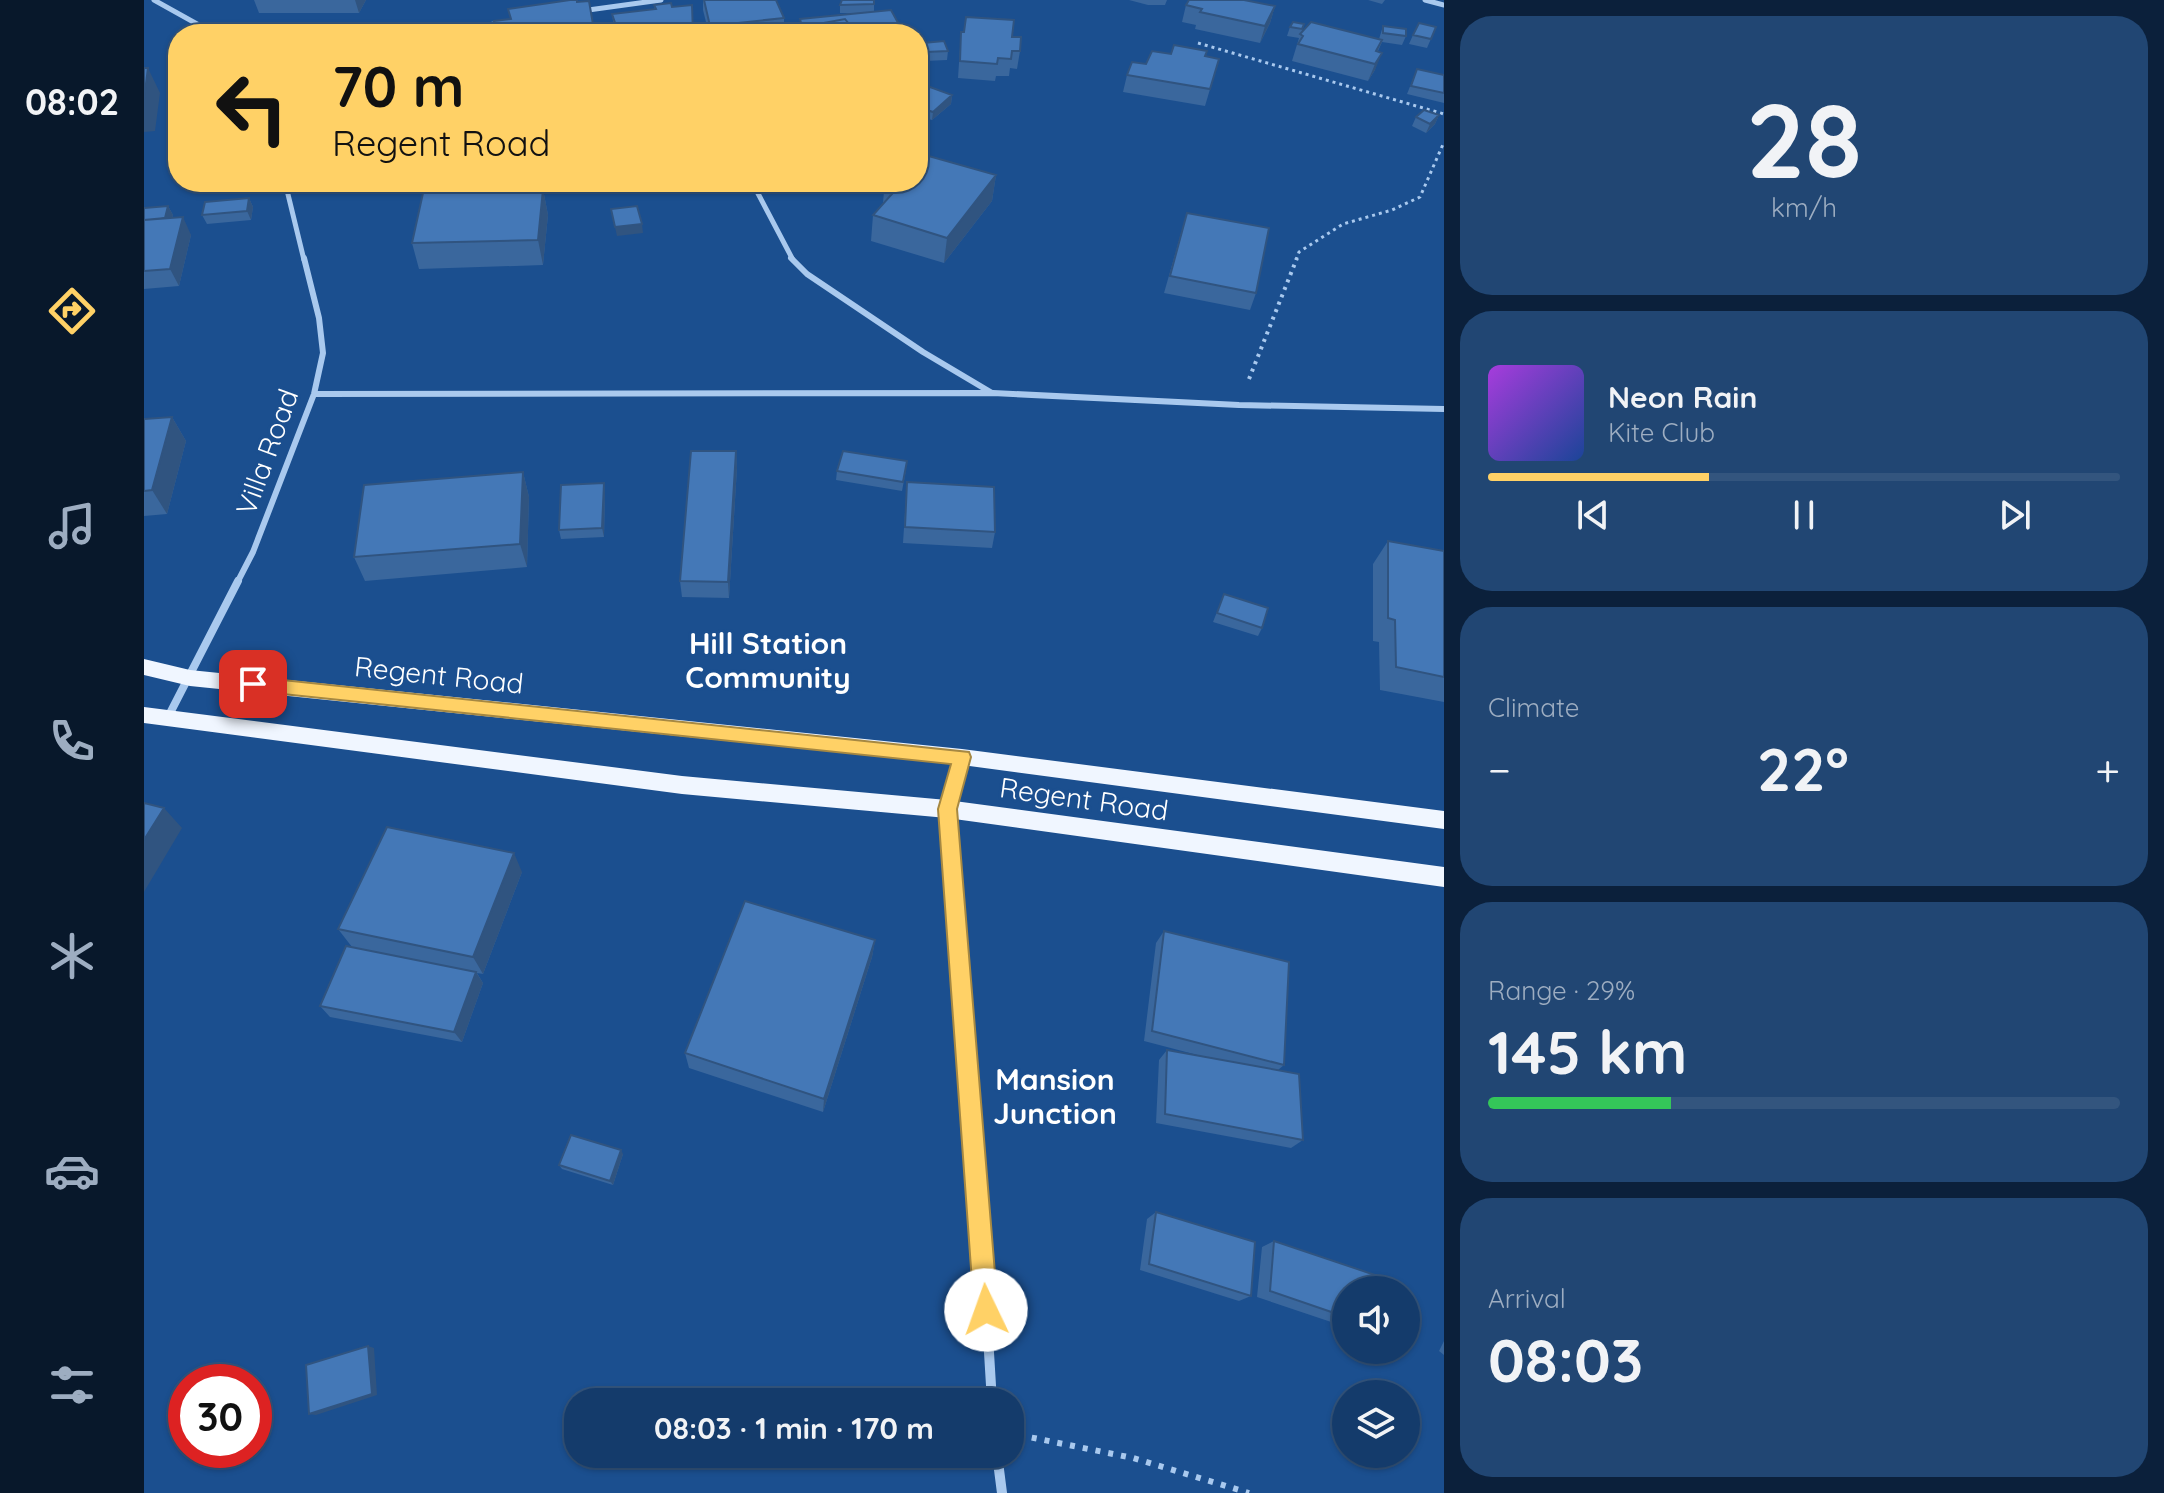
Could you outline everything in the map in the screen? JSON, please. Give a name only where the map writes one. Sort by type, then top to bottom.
[{"type":"main road","name":"Regent Road","points":[[144,667],[190,678],[962,757],[1444,820]]},
{"type":"main road","name":"Regent Road","points":[[144,715],[682,785],[947,809],[1444,877]]},
{"type":"street","points":[[154,0],[197,24]]},
{"type":"street","points":[[579,11],[661,0]]},
{"type":"street","points":[[1425,0],[1444,5]]},
{"type":"street","points":[[498,24],[505,23]]},
{"type":"street","name":"Villa Road","points":[[167,719],[253,552],[314,394],[323,353],[319,318],[288,192]]},
{"type":"street","points":[[757,192],[787,254],[807,274],[993,393]]},
{"type":"street","points":[[314,394],[993,393],[1239,405],[1444,409]]},
{"type":"street","points":[[962,757],[947,809],[979,1187],[991,1388]]},
{"type":"street","points":[[999,1468],[1002,1493]]},
{"type":"path","points":[[1198,43],[1444,114]]},
{"type":"path","points":[[1239,405],[1299,252],[1343,224],[1392,210],[1420,197],[1444,142]]},
{"type":"path","points":[[1024,1436],[1133,1458],[1249,1493]]},
{"type":"building","points":[[570,0],[589,1],[593,24],[494,24],[494,21],[511,19],[508,9]]},
{"type":"building","points":[[704,0],[776,0],[784,18],[728,24],[710,24]]},
{"type":"building","points":[[842,0],[874,0],[874,4],[840,5]]},
{"type":"building","points":[[1189,0],[1244,0],[1275,6],[1265,26],[1200,12],[1202,9],[1186,5]]},
{"type":"building","points":[[654,5],[692,5],[693,24],[616,24],[612,14],[656,9]]},
{"type":"building","points":[[891,10],[899,24],[849,24],[845,19],[801,24],[800,19]]},
{"type":"building","points":[[966,17],[1014,20],[1012,37],[1021,37],[1020,51],[1012,51],[1011,59],[998,58],[997,64],[960,61],[961,32],[964,32]]},
{"type":"building","points":[[845,19],[849,24],[818,24]]},
{"type":"building","points":[[1293,22],[1304,24],[1302,29],[1290,27]]},
{"type":"building","points":[[1311,22],[1382,40],[1376,51],[1382,53],[1375,64],[1298,44],[1303,36],[1300,34]]},
{"type":"building","points":[[1419,23],[1436,27],[1431,39],[1413,35]]},
{"type":"building","points":[[1383,26],[1406,29],[1406,36],[1383,33]]},
{"type":"building","points":[[944,41],[948,51],[928,52],[928,43]]},
{"type":"building","points":[[1174,45],[1207,51],[1205,56],[1219,59],[1210,89],[1127,75],[1132,62],[1146,64],[1152,51],[1171,54]]},
{"type":"building","points":[[144,68],[148,68],[144,99]]},
{"type":"building","points":[[1417,69],[1444,75],[1444,93],[1411,86]]},
{"type":"building","points":[[928,89],[952,95],[933,112],[928,110]]},
{"type":"building","points":[[1424,110],[1439,115],[1430,124],[1416,117]]},
{"type":"building","points":[[928,156],[996,175],[947,238],[873,215],[892,194],[887,192],[928,192]]},
{"type":"building","points":[[543,192],[538,240],[412,243],[423,193]]},
{"type":"building","points":[[249,198],[247,211],[202,215],[205,202]]},
{"type":"building","points":[[168,206],[165,218],[144,220],[144,208]]},
{"type":"building","points":[[637,206],[642,224],[615,227],[611,209]]},
{"type":"building","points":[[1187,213],[1269,228],[1256,293],[1170,276]]},
{"type":"building","points":[[183,217],[170,269],[144,271],[144,220]]},
{"type":"building","points":[[172,417],[152,490],[144,491],[144,419]]},
{"type":"building","points":[[691,451],[736,451],[728,582],[680,581]]},
{"type":"building","points":[[843,451],[907,461],[903,482],[837,471]]},
{"type":"building","points":[[523,472],[520,544],[354,557],[364,485]]},
{"type":"building","points":[[907,482],[994,487],[995,532],[905,527]]},
{"type":"building","points":[[604,483],[602,528],[559,530],[561,485]]},
{"type":"building","points":[[1388,541],[1444,551],[1444,677],[1396,667],[1395,620],[1388,618]]},
{"type":"building","points":[[1224,594],[1268,608],[1262,628],[1217,613]]},
{"type":"building","points":[[144,803],[164,808],[144,840]]},
{"type":"building","points":[[387,827],[514,853],[473,957],[338,929]]},
{"type":"building","points":[[745,901],[875,940],[824,1099],[685,1053]]},
{"type":"building","points":[[1164,931],[1289,962],[1284,1065],[1152,1031]]},
{"type":"building","points":[[346,946],[476,972],[454,1032],[320,1006]]},
{"type":"building","points":[[1167,1050],[1299,1074],[1303,1140],[1165,1114]]},
{"type":"building","points":[[571,1135],[621,1150],[610,1181],[559,1165]]},
{"type":"building","points":[[1156,1212],[1255,1242],[1251,1296],[1149,1264]]},
{"type":"building","points":[[1274,1241],[1378,1276],[1332,1276],[1332,1312],[1270,1291]]},
{"type":"building","points":[[368,1346],[372,1394],[309,1414],[306,1365]]},
{"type":"district","name":"Hill Station Community","points":[[768,661]]},
{"type":"district","name":"Mansion Junction","points":[[1055,1097]]},
{"type":"route","points":[[253,684],[962,757],[947,809],[979,1187],[986,1310]]}]
